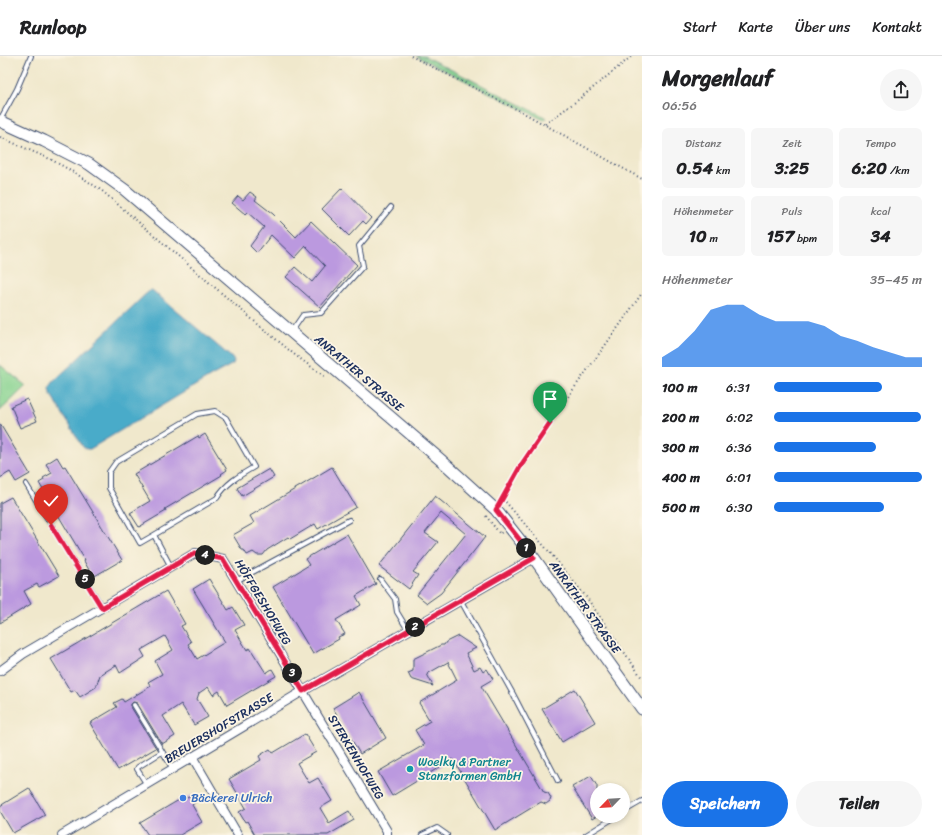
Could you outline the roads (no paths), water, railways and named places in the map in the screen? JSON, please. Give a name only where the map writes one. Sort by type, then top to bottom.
[{"type":"main road","name":"ANRATHER STRASSE","points":[[0,120],[44,140],[89,164],[125,190],[442,461],[496,510],[534,558],[642,709]]},
{"type":"street","name":"HÖFFGESHOFWEG","points":[[0,670],[23,654],[195,553],[223,559],[303,691]]},
{"type":"street","name":"BREUERSHOFSTRASSE","points":[[62,835],[303,691],[534,558]]},
{"type":"street","name":"STERKENHOFWEG","points":[[303,691],[387,831],[387,835]]},
{"type":"street","points":[[193,758],[238,835]]},
{"type":"lane","name":"ANRATHER STRASSE","points":[[0,120],[17,89],[31,56]]},
{"type":"lane","points":[[291,332],[303,315],[321,313],[363,266],[359,246],[391,207]]},
{"type":"lane","points":[[215,411],[226,418],[254,467],[239,476],[222,490],[217,498],[154,535],[140,543],[109,488],[109,472],[116,462],[190,418],[197,414],[215,411]]},
{"type":"lane","points":[[26,484],[102,608]]},
{"type":"lane","points":[[236,581],[349,520]]},
{"type":"lane","points":[[154,535],[171,567]]},
{"type":"lane","points":[[380,579],[395,599],[397,612],[408,631]]},
{"type":"lane","points":[[461,601],[513,694],[558,781]]},
{"type":"lane","points":[[134,705],[173,770]]},
{"type":"lane","points":[[147,785],[138,767],[162,752]]},
{"type":"lane","points":[[630,808],[642,801]]},
{"type":"lane","points":[[586,835],[606,823]]},
{"type":"lane","points":[[422,835],[437,828],[447,835]]},
{"type":"water","points":[[150,290],[152,290],[231,357],[234,361],[233,364],[90,449],[87,449],[83,447],[50,393],[49,388],[54,381]]},
{"type":"place","name":"Woelky & Partner Stanzformen GmbH","points":[[410,769]]},
{"type":"place","name":"Bäckerei Ulrich","points":[[183,798]]}]
